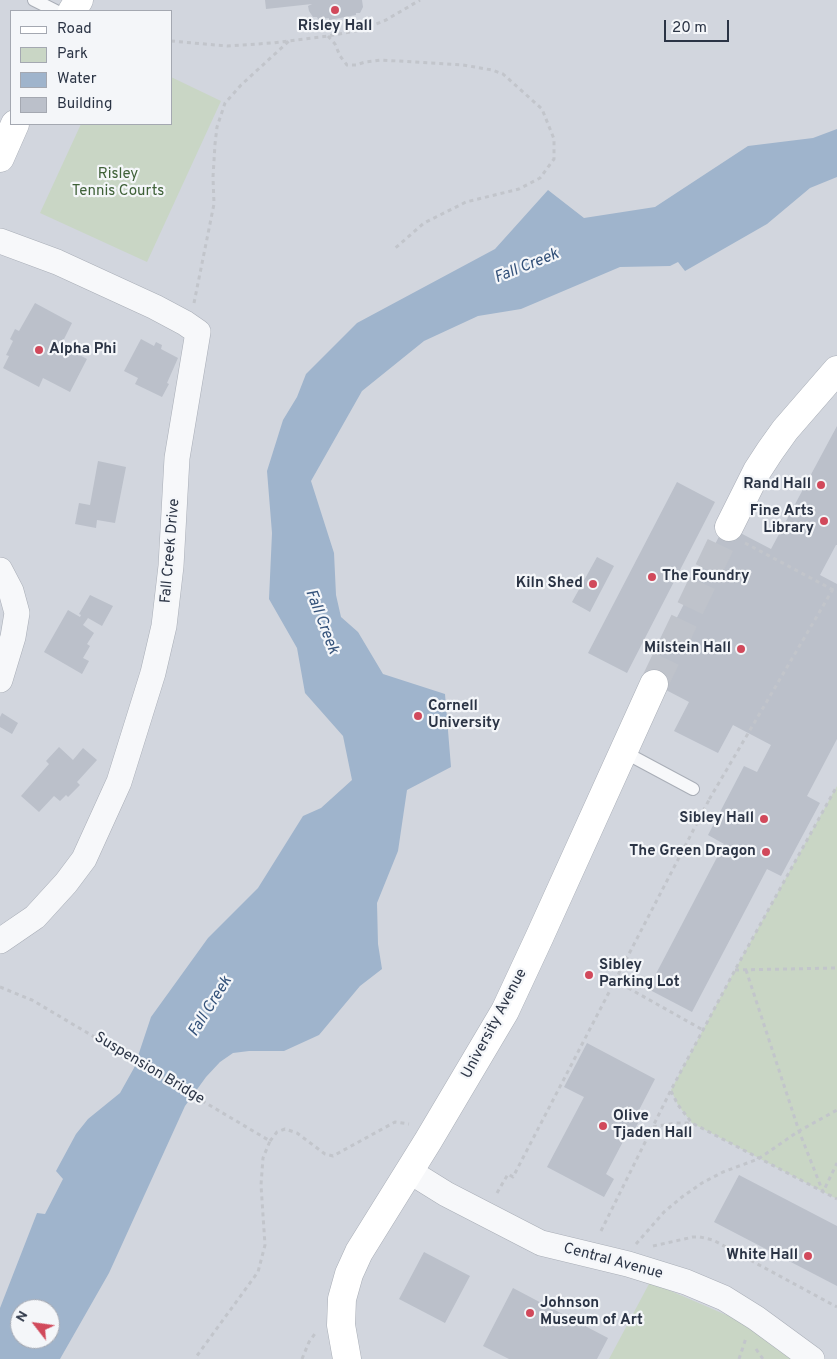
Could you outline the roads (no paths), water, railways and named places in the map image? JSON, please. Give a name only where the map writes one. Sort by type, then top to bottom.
[{"type":"street","points":[[0,158],[15,125]]},
{"type":"street","name":"Fall Creek Drive","points":[[0,240],[57,262],[155,307],[185,322],[198,332],[177,458],[171,566],[164,626],[153,673],[119,782],[84,859],[66,883],[35,917],[0,941]]},
{"type":"street","points":[[737,535],[757,471],[785,430],[837,371]]},
{"type":"street","points":[[0,570],[11,591],[17,613],[13,637],[0,680]]},
{"type":"street","name":"University Avenue","points":[[347,1359],[341,1325],[342,1299],[349,1274],[359,1252],[505,1011],[654,684]]},
{"type":"street","name":"Central Avenue","points":[[409,1172],[446,1194],[541,1243],[628,1264],[686,1282],[724,1298],[756,1318],[812,1359]]},
{"type":"lane","points":[[34,0],[54,10]]},
{"type":"lane","points":[[624,752],[693,789]]},
{"type":"water","name":"Fall Creek","points":[[837,129],[837,177],[810,188],[767,224],[685,271],[678,262],[670,266],[620,267],[521,309],[478,316],[424,341],[362,391],[311,481],[334,553],[336,595],[341,617],[358,632],[383,674],[445,694],[451,767],[407,790],[398,851],[377,903],[378,944],[382,969],[360,986],[319,1035],[284,1051],[233,1053],[220,1062],[206,1077],[185,1106],[109,1273],[60,1359],[0,1359],[0,1308],[37,1213],[45,1214],[63,1179],[56,1171],[76,1134],[88,1119],[120,1093],[134,1068],[151,1017],[208,938],[258,888],[303,816],[321,808],[352,780],[343,736],[305,693],[297,648],[269,599],[272,533],[267,471],[283,420],[297,397],[306,374],[357,323],[495,249],[548,190],[584,218],[655,207],[748,146],[813,138]]},
{"type":"tunnel","points":[[654,684],[729,527]]},
{"type":"place","name":"Risley Hall","points":[[335,10]]},
{"type":"place","name":"Alpha Phi","points":[[39,350]]},
{"type":"place","name":"Rand Hall","points":[[821,485]]},
{"type":"place","name":"Fine Arts Library","points":[[824,521]]},
{"type":"place","name":"The Foundry","points":[[652,577]]},
{"type":"place","name":"Kiln Shed","points":[[593,584]]},
{"type":"place","name":"Milstein Hall","points":[[741,649]]},
{"type":"place","name":"Cornell University","points":[[418,716]]},
{"type":"place","name":"Sibley Hall","points":[[764,819]]},
{"type":"place","name":"The Green Dragon","points":[[766,852]]},
{"type":"place","name":"Sibley Parking Lot","points":[[589,975]]},
{"type":"place","name":"Olive Tjaden Hall","points":[[603,1126]]},
{"type":"place","name":"White Hall","points":[[808,1256]]},
{"type":"place","name":"Johnson Museum of Art","points":[[530,1313]]},
{"type":"park label","name":"Risley Tennis Courts","points":[[118,184]]}]
